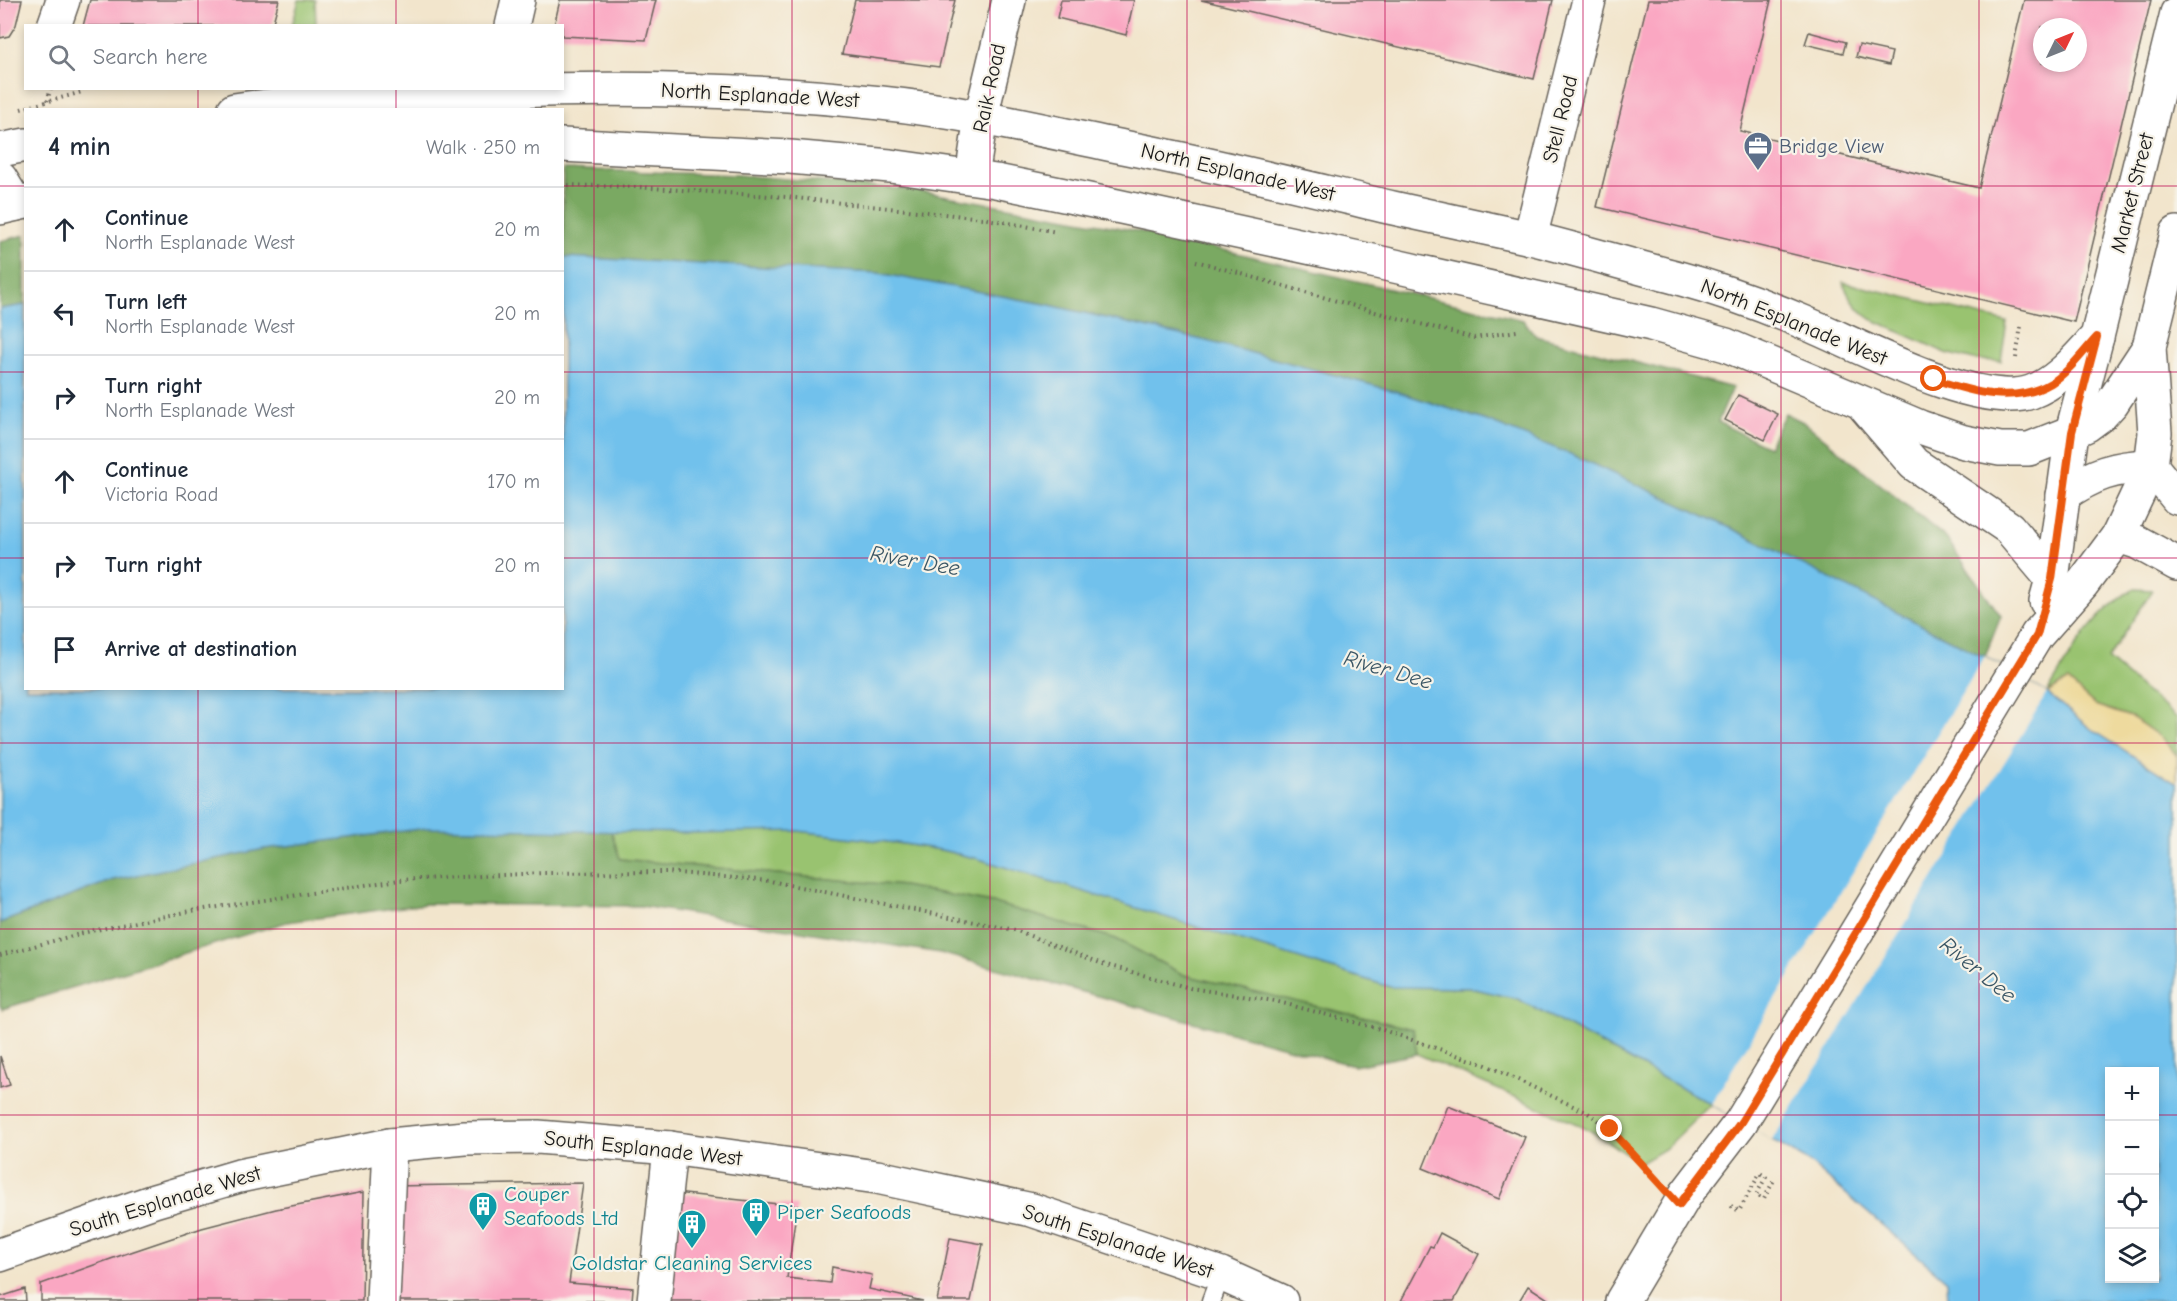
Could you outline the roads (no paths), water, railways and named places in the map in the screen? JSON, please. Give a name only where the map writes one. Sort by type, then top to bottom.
[{"type":"main road","points":[[55,24],[63,0]]},
{"type":"main road","points":[[512,24],[518,0]]},
{"type":"main road","name":"Raik Road","points":[[972,177],[981,117],[1008,0]]},
{"type":"main road","name":"Stell Road","points":[[1530,238],[1590,0]]},
{"type":"main road","name":"Market Street","points":[[2097,337],[2177,13]]},
{"type":"main road","name":"North Esplanade West","points":[[564,89],[631,88],[746,92],[884,103],[981,117],[1245,172],[1530,238],[1723,290],[1934,379],[1984,393],[2012,395],[2027,393],[2052,382],[2097,337]]},
{"type":"main road","name":"North Esplanade West","points":[[248,108],[277,104],[496,90]]},
{"type":"main road","points":[[0,150],[24,145]]},
{"type":"main road","points":[[564,145],[790,157],[890,166],[996,181],[1377,262],[1651,324],[1726,345],[1920,427],[1964,442],[2001,449],[2029,449],[2087,425],[2102,414],[2125,385],[2149,347]]},
{"type":"main road","points":[[1622,1301],[1679,1205],[1741,1122],[2037,635],[2083,583],[2118,536],[2151,466],[2155,433],[2149,347],[2177,233]]},
{"type":"main road","points":[[2037,635],[2052,579],[2072,432],[2097,337]]},
{"type":"main road","points":[[1859,401],[1914,464],[2009,528],[2052,579]]},
{"type":"main road","points":[[2063,495],[2088,479],[2108,470],[2151,466]]},
{"type":"main road","points":[[2151,466],[2177,498]]},
{"type":"main road","points":[[2118,536],[2137,542],[2177,564]]},
{"type":"main road","name":"South Esplanade West","points":[[0,1255],[154,1201],[239,1176],[390,1145],[465,1138],[538,1137],[670,1148],[877,1177],[1032,1210],[1216,1287],[1281,1301]]},
{"type":"main road","points":[[383,1301],[390,1145]]},
{"type":"main road","points":[[654,1301],[670,1148]]},
{"type":"water","name":"River Dee","points":[[564,257],[878,273],[1045,304],[1211,342],[1398,392],[1487,421],[1575,456],[1739,532],[1985,656],[2047,693],[2091,729],[2177,784],[2177,1301],[1948,1301],[1947,1281],[1809,1162],[1711,1104],[1518,999],[1471,988],[1390,987],[979,859],[941,850],[798,831],[688,833],[427,828],[264,849],[113,880],[0,923],[0,309],[24,305],[24,690],[564,690]]},
{"type":"place","name":"Bridge View","points":[[1758,172]]},
{"type":"place","name":"Couper Seafoods Ltd","points":[[483,1232]]},
{"type":"place","name":"Piper Seafoods","points":[[756,1238]]},
{"type":"place","name":"Goldstar Cleaning Services","points":[[692,1250]]}]
